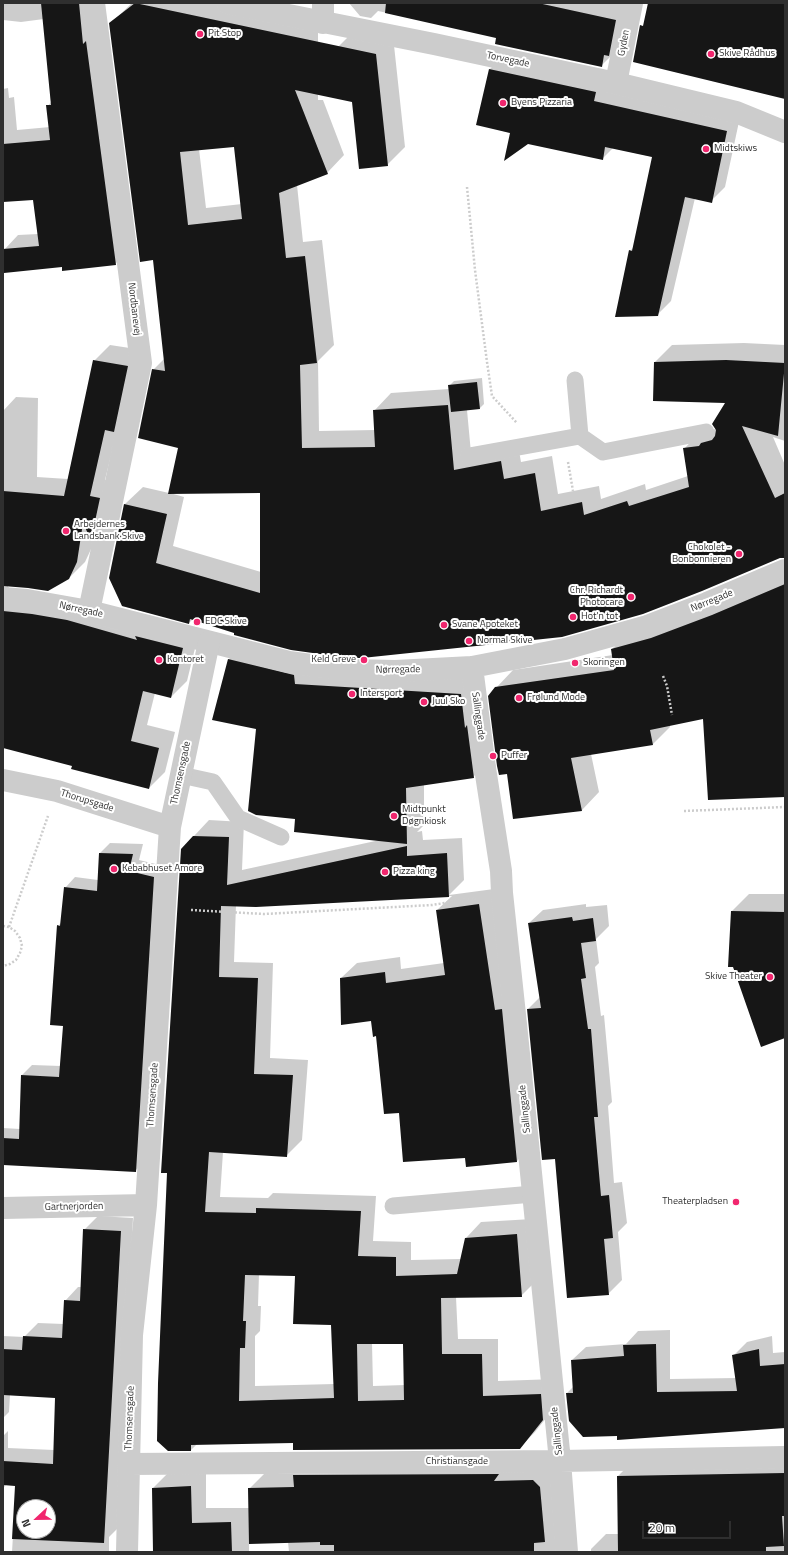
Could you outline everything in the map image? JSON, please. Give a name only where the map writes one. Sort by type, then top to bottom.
[{"type":"street","name":"Nordbanevej","points":[[89,611],[141,363],[94,3]]},
{"type":"street","name":"Torvegade","points":[[228,3],[323,13],[434,44],[616,83],[736,112],[785,132]]},
{"type":"street","name":"Gyden","points":[[616,83],[632,3]]},
{"type":"street","name":"Nørregade","points":[[3,598],[27,600],[89,611],[289,662],[348,670],[395,671],[472,667],[565,649],[647,626],[707,604],[785,570]]},
{"type":"street","name":"Thomsensgade","points":[[127,1552],[132,1335],[146,1206],[170,827],[209,642]]},
{"type":"street","name":"Sallinggade","points":[[472,667],[501,872],[560,1461],[567,1552]]},
{"type":"street","name":"Thorupsgade","points":[[3,780],[57,791],[170,827]]},
{"type":"street","name":"Gartnerjorden","points":[[3,1208],[146,1206]]},
{"type":"street","name":"Christiansgade","points":[[128,1464],[560,1461],[785,1457]]},
{"type":"lane","points":[[572,438],[575,380]]},
{"type":"lane","points":[[469,456],[572,438],[603,452],[706,432]]},
{"type":"lane","points":[[181,775],[213,782],[238,818],[281,837]]},
{"type":"lane","points":[[393,1206],[533,1194]]},
{"type":"path","points":[[467,187],[486,362],[492,396],[536,444]]},
{"type":"path","points":[[572,438],[573,490]]},
{"type":"path","points":[[663,676],[667,686],[672,715]]},
{"type":"path","points":[[9,927],[57,791]]},
{"type":"path","points":[[684,811],[785,807]]},
{"type":"path","points":[[165,909],[264,914],[432,905],[502,893]]},
{"type":"path","points":[[3,926],[9,927],[15,931],[20,938],[22,946],[16,960],[3,966]]},
{"type":"building","points":[[41,3],[79,3],[83,44],[86,41],[116,265],[62,271],[62,267],[4,273],[3,249],[39,246],[33,200],[3,202],[3,144],[50,140],[46,105],[51,105]]},
{"type":"building","points":[[135,3],[376,54],[388,166],[359,169],[352,102],[295,90],[328,174],[279,193],[286,258],[305,256],[317,363],[300,365],[302,448],[375,447],[373,410],[448,405],[454,470],[501,461],[504,479],[535,473],[541,511],[582,502],[584,515],[627,501],[629,506],[689,487],[683,448],[699,446],[701,443],[712,440],[715,436],[716,430],[712,424],[725,403],[653,401],[654,362],[726,360],[785,363],[778,436],[742,426],[775,498],[785,493],[785,558],[780,558],[643,614],[562,637],[362,658],[349,658],[291,650],[234,635],[234,633],[190,619],[189,624],[122,606],[109,578],[124,504],[167,514],[156,563],[260,593],[260,493],[168,494],[178,448],[138,438],[152,369],[165,371],[153,260],[140,262],[109,23]],"holes":[[[234,147],[242,219],[188,225],[180,152]]]},
{"type":"building","points":[[386,3],[538,3],[616,20],[609,56],[604,55],[602,67],[495,44],[496,38],[385,13]]},
{"type":"building","name":"Skive Rådhus","points":[[648,3],[785,3],[785,99],[633,62],[640,25],[643,26]]},
{"type":"building","points":[[489,69],[596,92],[594,101],[727,131],[712,203],[685,197],[658,316],[615,317],[629,250],[632,251],[652,157],[605,147],[603,160],[528,144],[504,161],[510,133],[476,125]]},
{"type":"building","points":[[93,360],[128,366],[114,432],[105,430],[90,496],[100,498],[91,540],[83,523],[77,562],[69,579],[48,591],[3,586],[3,491],[64,496]]},
{"type":"building","points":[[477,382],[480,409],[451,412],[448,385]]},
{"type":"building","points":[[785,584],[785,797],[708,800],[703,719],[650,730],[653,745],[571,758],[582,811],[513,819],[507,774],[499,775],[497,766],[488,696],[495,687],[614,670],[611,649],[651,638],[712,615]]},
{"type":"building","points":[[3,611],[67,620],[137,640],[135,636],[183,648],[171,698],[143,691],[131,741],[159,748],[149,789],[71,769],[72,766],[3,748]]},
{"type":"building","points":[[228,659],[294,675],[295,684],[461,694],[465,728],[467,725],[474,778],[406,788],[407,844],[294,832],[295,819],[256,815],[248,811],[256,729],[212,720]]},
{"type":"building","points":[[193,836],[229,837],[227,885],[407,846],[407,856],[447,853],[449,897],[256,907],[221,906],[219,977],[258,978],[254,1074],[293,1075],[287,1157],[209,1152],[205,1212],[256,1213],[256,1208],[361,1211],[358,1256],[396,1257],[396,1276],[457,1274],[465,1238],[517,1234],[522,1297],[441,1298],[442,1354],[482,1354],[483,1396],[541,1394],[543,1420],[520,1449],[293,1450],[293,1443],[191,1445],[191,1451],[168,1451],[157,1441],[167,1173],[161,1173],[181,849]],"holes":[[[245,1275],[295,1276],[293,1324],[331,1325],[334,1398],[239,1401],[240,1348],[245,1348],[246,1321],[243,1321]],[[357,1344],[403,1344],[404,1400],[358,1401]]]},
{"type":"building","points":[[99,853],[133,854],[129,871],[154,877],[136,1172],[3,1165],[3,1138],[19,1139],[21,1075],[59,1077],[63,1026],[50,1025],[57,925],[60,926],[64,887],[97,891]]},
{"type":"building","points":[[479,904],[495,1010],[502,1009],[517,1162],[466,1167],[465,1158],[403,1162],[399,1113],[384,1114],[376,1036],[373,1037],[371,1021],[341,1025],[340,978],[385,972],[386,983],[445,975],[436,910]]},
{"type":"building","name":"Skive Theater","points":[[731,911],[785,912],[785,1038],[761,1047],[733,967],[728,967]]},
{"type":"building","points":[[572,917],[573,921],[593,918],[596,941],[581,943],[586,978],[581,979],[588,1029],[591,1029],[598,1117],[594,1117],[601,1196],[609,1195],[613,1238],[604,1239],[609,1295],[567,1298],[555,1159],[542,1160],[527,1009],[541,1008],[528,923]]},
{"type":"building","points":[[83,1229],[121,1231],[104,1543],[12,1539],[15,1486],[3,1485],[3,1461],[53,1464],[55,1398],[3,1395],[3,1349],[22,1350],[23,1336],[62,1338],[64,1300],[80,1301]]},
{"type":"building","points":[[656,1344],[657,1392],[737,1391],[732,1355],[759,1349],[760,1366],[785,1364],[785,1428],[617,1440],[617,1436],[583,1437],[569,1421],[566,1393],[573,1393],[571,1360],[624,1356],[623,1345]]},
{"type":"building","points":[[785,1473],[785,1516],[782,1516],[784,1546],[766,1547],[766,1552],[618,1552],[617,1476]]},
{"type":"building","points":[[499,1474],[494,1481],[533,1480],[540,1487],[545,1542],[534,1543],[534,1552],[334,1552],[334,1545],[320,1545],[320,1542],[249,1544],[248,1488],[294,1487],[293,1475]]},
{"type":"building","points":[[191,1486],[192,1523],[231,1522],[232,1552],[153,1552],[152,1488]]},
{"type":"place","name":"Pit Stop","points":[[200,34]]},
{"type":"place","name":"Skive Rådhus","points":[[711,54]]},
{"type":"place","name":"Byens Pizzaria","points":[[503,103]]},
{"type":"place","name":"Midtskiws","points":[[706,149]]},
{"type":"place","name":"Arbejdernes Landsbank Skive","points":[[66,531]]},
{"type":"place","name":"Chokolet - Bonbonnieren","points":[[739,554]]},
{"type":"place","name":"Chr. Richardt Photocare","points":[[631,597]]},
{"type":"place","name":"Hot'n tot","points":[[573,617]]},
{"type":"place","name":"EDC Skive","points":[[197,622]]},
{"type":"place","name":"Svane Apoteket","points":[[444,625]]},
{"type":"place","name":"Normal Skive","points":[[469,641]]},
{"type":"place","name":"Kontoret","points":[[159,660]]},
{"type":"place","name":"Keld Greve","points":[[364,660]]},
{"type":"place","name":"Skoringen","points":[[575,663]]},
{"type":"place","name":"Intersport","points":[[352,694]]},
{"type":"place","name":"Frølund Mode","points":[[519,698]]},
{"type":"place","name":"Juul Sko","points":[[424,702]]},
{"type":"place","name":"Puffer","points":[[493,756]]},
{"type":"place","name":"Midtpunkt Døgnkiosk","points":[[394,816]]},
{"type":"place","name":"Kebabhuset Amore","points":[[114,869]]},
{"type":"place","name":"Pizza king","points":[[385,872]]},
{"type":"place","name":"Skive Theater","points":[[770,977]]},
{"type":"place","name":"Theaterpladsen","points":[[736,1202]]}]
